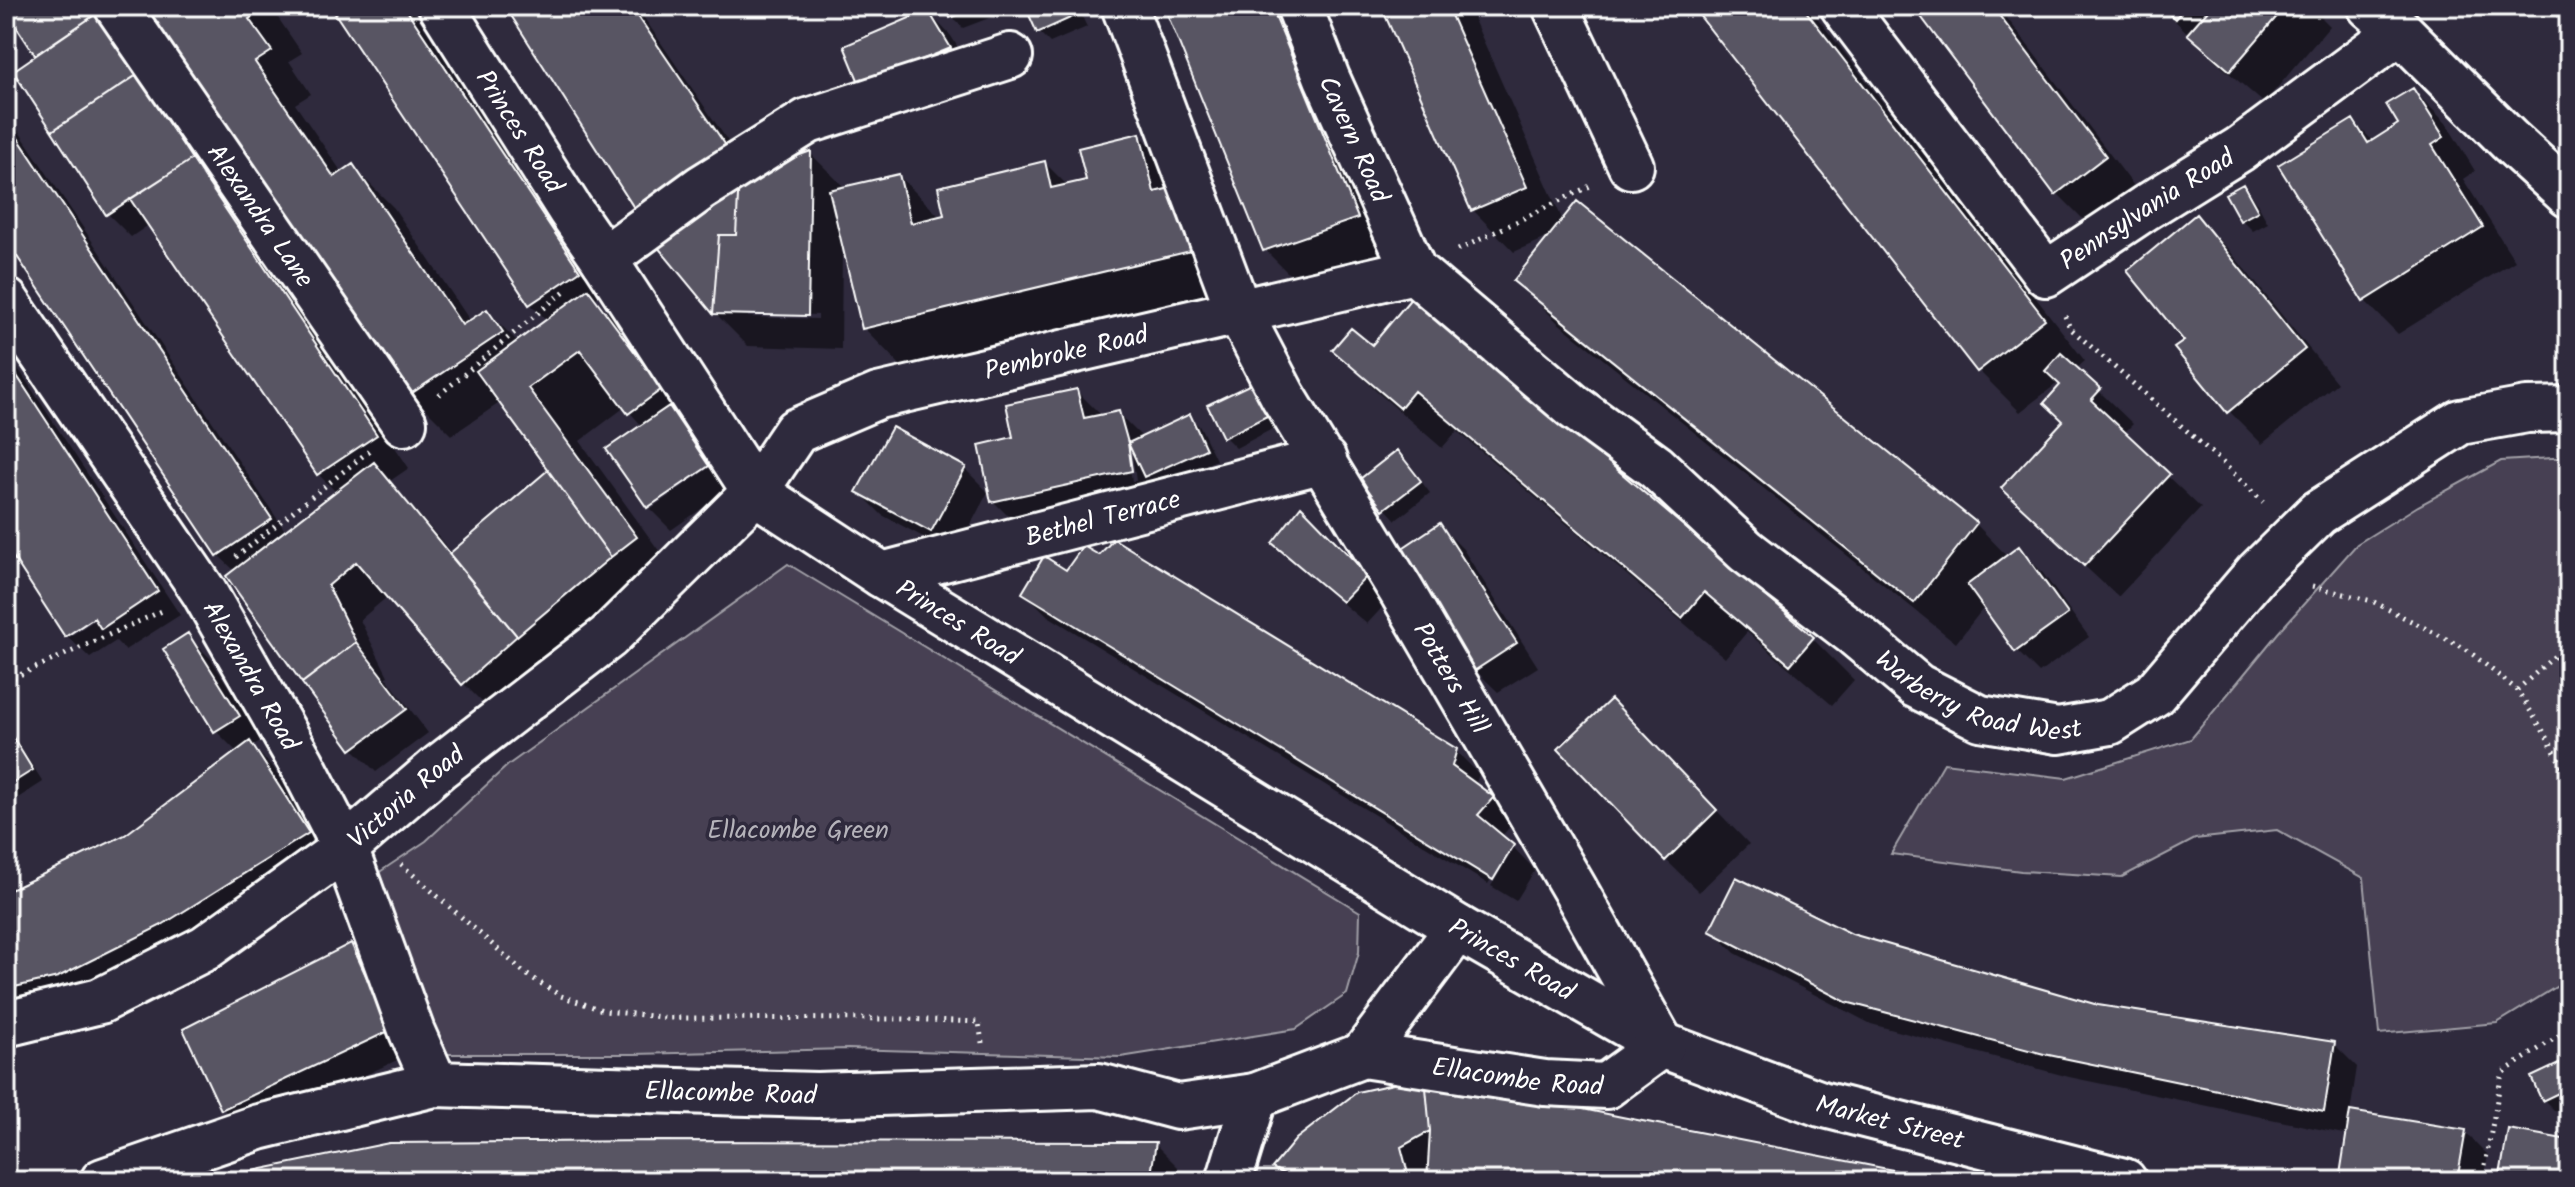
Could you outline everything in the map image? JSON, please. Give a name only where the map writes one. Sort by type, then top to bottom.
[{"type":"street","name":"Alexandra Lane","points":[[117,6],[404,423]]},
{"type":"street","name":"Princes Road","points":[[441,6],[755,492],[882,575],[1458,928],[1662,1045]]},
{"type":"street","name":"Potters Hill","points":[[1124,6],[1239,312],[1283,396],[1324,460],[1574,888],[1662,1045]]},
{"type":"street","name":"Cavern Road","points":[[1299,6],[1327,78],[1414,271]]},
{"type":"street","points":[[1555,6],[1631,166]]},
{"type":"street","name":"Pennsylvania Road","points":[[1843,6],[2046,274],[2240,149],[2385,18]]},
{"type":"street","points":[[2385,18],[2569,195]]},
{"type":"street","points":[[604,259],[701,188],[808,121],[1010,56]]},
{"type":"street","name":"Pembroke Road","points":[[755,492],[796,431],[878,396],[1414,271]]},
{"type":"street","name":"Warberry Road West","points":[[1414,271],[1574,407],[1656,467],[1746,551],[1917,686],[1980,718],[2058,731],[2110,722],[2154,694],[2257,573],[2318,513],[2460,422],[2527,410],[2569,409]]},
{"type":"street","name":"Alexandra Road","points":[[6,301],[204,592],[302,764],[355,840],[412,1032],[435,1084]]},
{"type":"street","name":"Bethel Terrace","points":[[882,575],[1324,460]]},
{"type":"street","name":"Victoria Road","points":[[6,1024],[100,1001],[205,948],[355,840],[438,768],[608,637],[755,492]]},
{"type":"street","points":[[1363,1055],[1458,928]]},
{"type":"street","name":"Ellacombe Road","points":[[103,1181],[259,1127],[435,1084],[817,1095],[1099,1086],[1178,1107],[1255,1096],[1363,1055],[1545,1083],[1606,1086],[1662,1045]]},
{"type":"street","name":"Market Street","points":[[1662,1045],[1821,1104],[2124,1181]]},
{"type":"street","points":[[1229,1181],[1255,1096]]},
{"type":"path","points":[[1414,271],[1631,166]]},
{"type":"path","points":[[2046,274],[2070,328],[2220,460],[2296,534]]},
{"type":"path","points":[[2257,573],[2372,601],[2466,649],[2517,690],[2547,737],[2569,780]]},
{"type":"path","points":[[6,681],[204,592]]},
{"type":"path","points":[[2517,690],[2569,643]]},
{"type":"path","points":[[355,840],[526,974],[561,996],[605,1011],[670,1018],[979,1022],[989,1090]]},
{"type":"path","points":[[2482,1181],[2502,1073],[2569,1029]]},
{"type":"green space","points":[[2569,457],[2569,979],[2497,1023],[2379,1034],[2364,878],[2277,830],[2195,839],[2122,877],[2021,871],[1891,854],[1944,763],[2066,778],[2191,739],[2278,633],[2357,544],[2418,506],[2501,461]]},
{"type":"green space","name":"Ellacombe Green","points":[[788,564],[1360,912],[1359,952],[1347,994],[1296,1029],[1121,1057],[848,1049],[439,1054],[366,881],[426,841],[508,765]]},
{"type":"building","points":[[6,6],[91,6],[96,14],[35,55],[6,11]]},
{"type":"building","points":[[145,6],[259,6],[262,11],[249,19],[272,51],[255,62],[334,177],[353,164],[462,325],[487,309],[503,332],[409,395]]},
{"type":"building","points":[[330,6],[404,6],[580,271],[529,305]]},
{"type":"building","points":[[505,6],[631,6],[729,150],[636,211]]},
{"type":"building","points":[[946,6],[981,6],[950,18]]},
{"type":"building","points":[[1025,6],[1073,6],[1077,15],[1037,33]]},
{"type":"building","points":[[1164,6],[1271,6],[1358,218],[1263,251]]},
{"type":"building","points":[[1381,6],[1447,6],[1527,187],[1471,211]]},
{"type":"building","points":[[1692,6],[1802,6],[2045,319],[1977,372]]},
{"type":"building","points":[[1913,6],[1992,6],[2106,156],[2055,195]]},
{"type":"building","points":[[2160,6],[2186,6],[2175,19]]},
{"type":"building","points":[[2204,6],[2286,6],[2230,71],[2187,34],[2208,10]]},
{"type":"building","points":[[928,10],[951,48],[860,85],[844,46]]},
{"type":"building","points":[[96,14],[137,75],[52,131],[13,71]]},
{"type":"building","points":[[137,75],[192,159],[106,215],[52,131]]},
{"type":"building","points":[[2413,88],[2444,137],[2432,145],[2483,227],[2363,302],[2278,165],[2353,119],[2368,143],[2398,124],[2386,104]]},
{"type":"building","points":[[6,120],[272,519],[217,556],[6,240]]},
{"type":"building","points":[[1140,133],[1154,192],[1179,186],[1195,250],[862,329],[829,190],[899,174],[911,223],[944,215],[938,187],[1045,161],[1051,188],[1086,180],[1078,148]]},
{"type":"building","points":[[811,151],[808,316],[713,314],[719,235],[736,235],[739,177]]},
{"type":"building","points":[[192,159],[377,435],[317,475],[130,199]]},
{"type":"building","points":[[739,177],[736,235],[719,235],[713,314],[652,240]]},
{"type":"building","points":[[2243,184],[2258,211],[2240,221],[2225,194]]},
{"type":"building","points":[[1577,201],[1977,523],[1914,603],[1513,281]]},
{"type":"building","points":[[2196,214],[2305,349],[2227,413],[2174,348],[2184,341],[2127,271]]},
{"type":"building","points":[[588,289],[662,389],[628,414],[580,350],[528,388],[637,537],[611,557],[476,371]]},
{"type":"building","points":[[1413,296],[1814,637],[1790,665],[1704,592],[1682,618],[1414,391],[1400,408],[1332,350],[1351,328],[1372,345]]},
{"type":"building","points":[[2061,353],[2101,389],[2091,400],[2170,474],[2084,566],[2001,488],[2063,421],[2044,403],[2060,385],[2045,371]]},
{"type":"building","points":[[6,359],[158,591],[101,629],[94,618],[65,637],[6,546]]},
{"type":"building","points":[[1253,383],[1269,415],[1223,438],[1207,405]]},
{"type":"building","points":[[1077,389],[1084,418],[1119,411],[1132,471],[991,502],[979,445],[1013,437],[1006,404]]},
{"type":"building","points":[[669,406],[709,466],[647,508],[606,449]]},
{"type":"building","points":[[1190,414],[1206,449],[1144,477],[1128,443]]},
{"type":"building","points":[[892,427],[966,467],[931,532],[856,492]]},
{"type":"building","points":[[1397,450],[1421,481],[1383,510],[1360,479]]},
{"type":"building","points":[[374,462],[517,636],[462,685],[356,562],[328,586],[356,642],[302,683],[226,576]]},
{"type":"building","points":[[548,470],[611,557],[517,636],[449,554]]},
{"type":"building","points":[[1301,506],[1368,575],[1342,602],[1272,543]]},
{"type":"building","points":[[1440,523],[1517,643],[1474,671],[1398,551]]},
{"type":"building","points":[[1114,539],[1457,749],[1452,766],[1494,797],[1478,815],[1514,845],[1493,880],[1022,593],[1044,556],[1066,570],[1083,546],[1099,555]]},
{"type":"building","points":[[2019,546],[2068,614],[2015,652],[1967,585]]},
{"type":"building","points":[[188,633],[240,716],[214,732],[163,649]]},
{"type":"building","points":[[356,642],[407,709],[351,750],[302,683]]},
{"type":"building","points":[[1611,699],[1717,810],[1665,861],[1558,749]]},
{"type":"building","points":[[6,726],[33,770],[6,787]]},
{"type":"building","points":[[250,741],[309,833],[162,925],[58,977],[6,989],[6,892],[125,835]]},
{"type":"building","points":[[1736,877],[1852,934],[2098,1005],[2335,1042],[2324,1112],[2044,1054],[1846,1002],[1709,931]]},
{"type":"building","points":[[351,943],[391,1030],[221,1110],[183,1029]]},
{"type":"building","points":[[2569,1059],[2569,1088],[2542,1101],[2531,1077]]},
{"type":"building","points":[[1425,1077],[1949,1181],[1427,1181],[1430,1131]]},
{"type":"building","points":[[1425,1077],[1430,1131],[1401,1147],[1407,1170],[1384,1181],[1347,1181],[1340,1173],[1334,1181],[1298,1181],[1272,1168],[1296,1139],[1357,1092]]},
{"type":"building","points":[[2350,1111],[2466,1130],[2457,1181],[2339,1181]]},
{"type":"building","points":[[2508,1129],[2569,1140],[2569,1181],[2499,1181]]},
{"type":"building","points":[[1156,1142],[1150,1181],[222,1181],[243,1173],[389,1143]]}]
